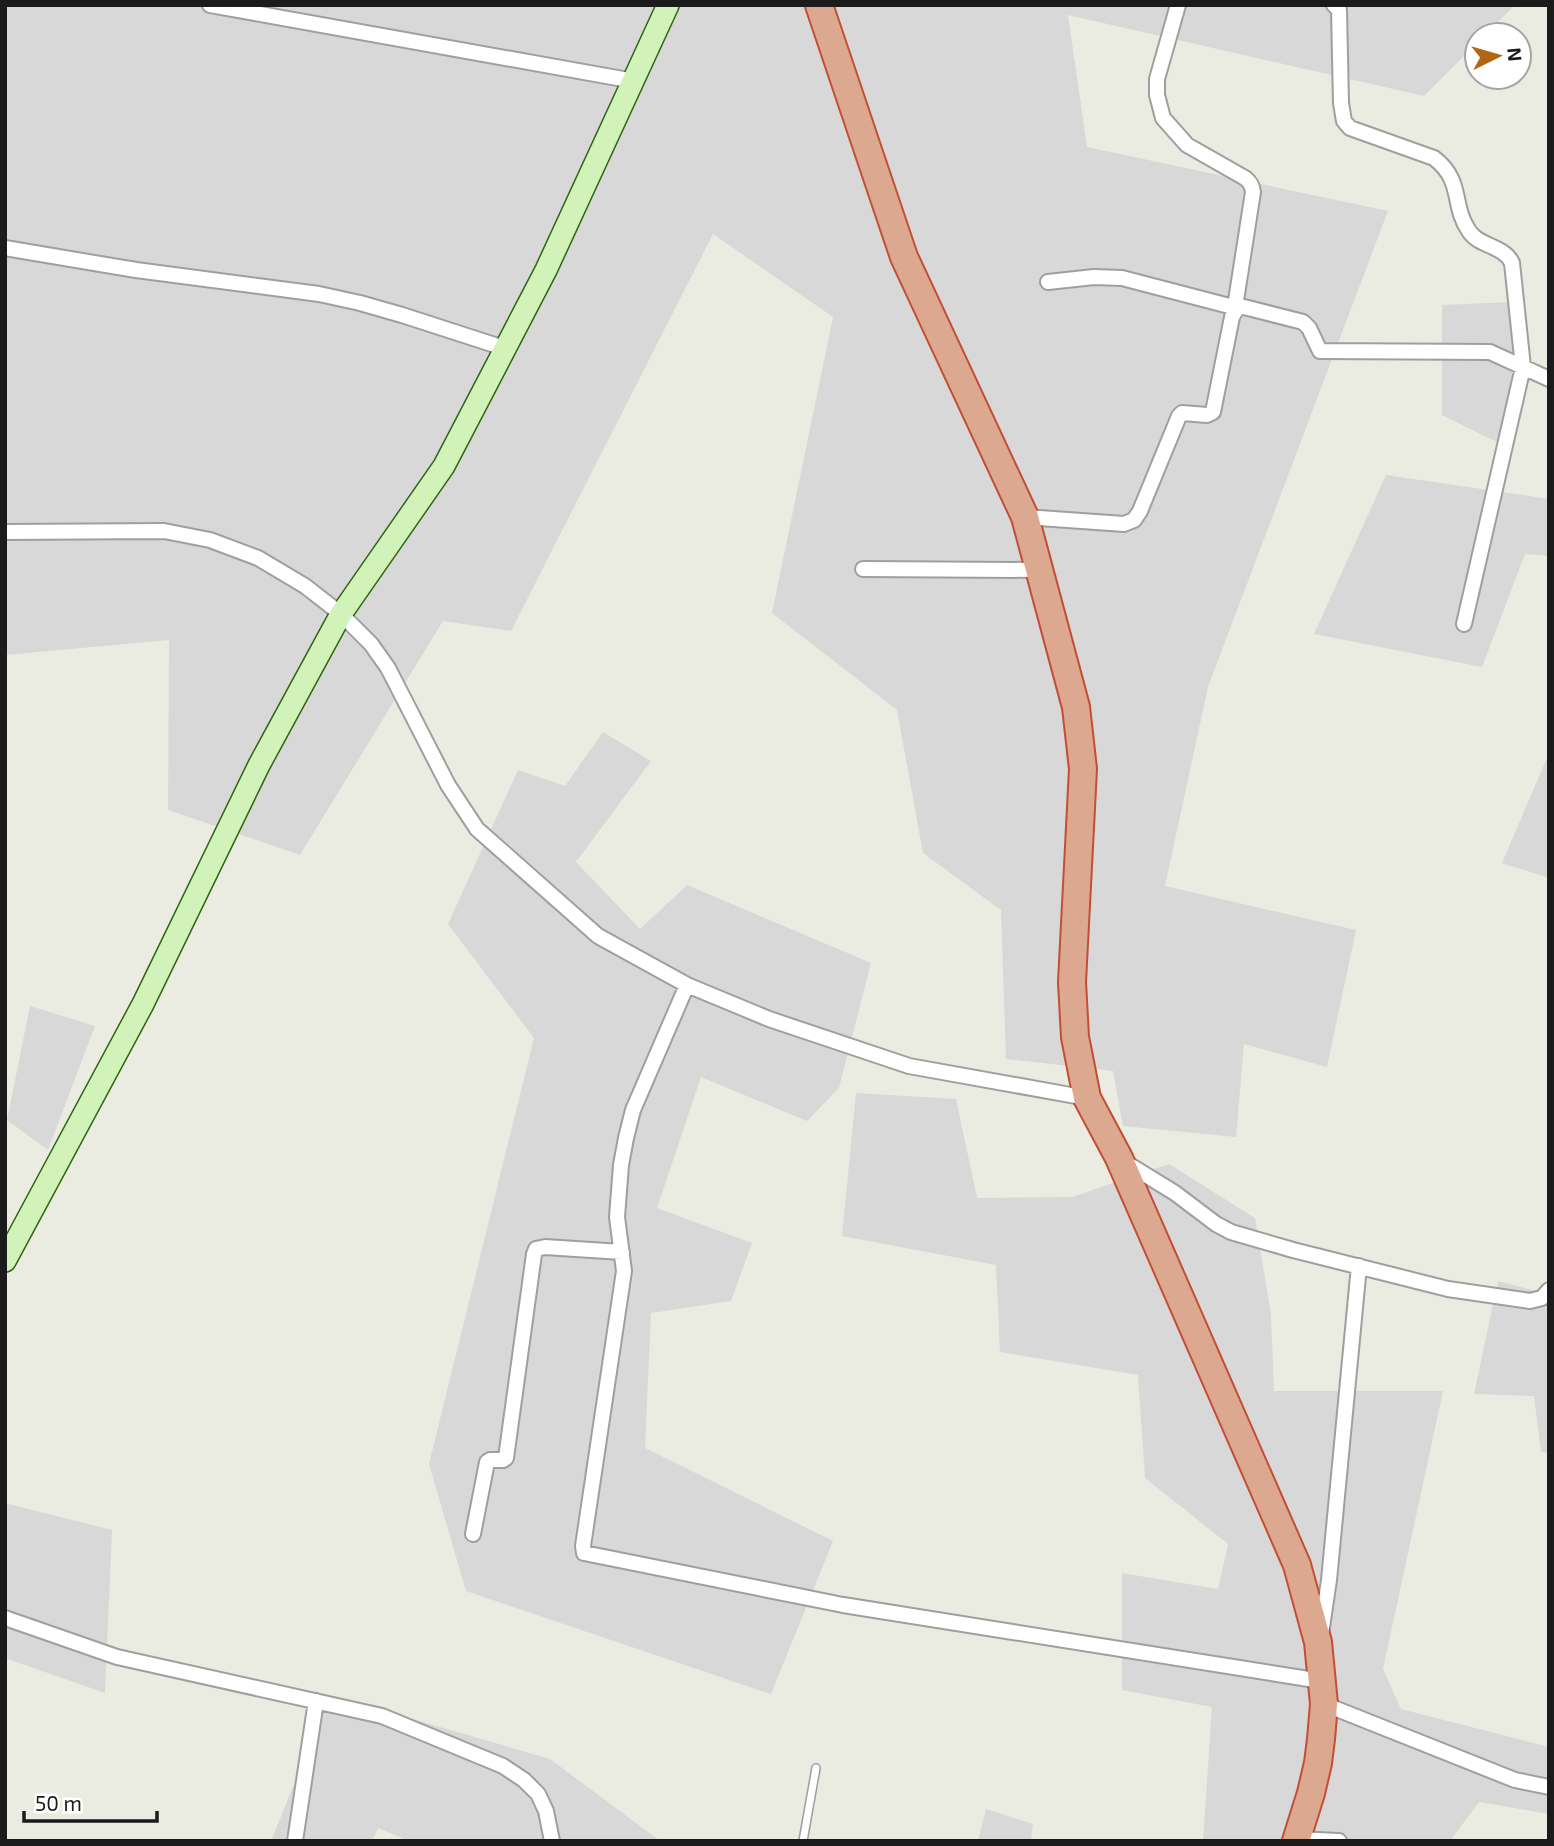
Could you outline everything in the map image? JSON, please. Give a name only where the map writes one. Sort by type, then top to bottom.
[{"type":"highway","points":[[819,5],[904,257],[1025,517],[1076,707],[1083,769],[1072,982],[1075,1037],[1087,1098],[1119,1158],[1297,1565],[1318,1642],[1322,1693],[1318,1763],[1297,1840]]},
{"type":"street","points":[[210,5],[634,81]]},
{"type":"street","points":[[5,1261],[143,1004],[259,765],[341,614],[444,466],[546,270],[668,5]]},
{"type":"street","points":[[1025,517],[1124,524],[1134,520],[1179,416],[1182,413],[1207,415],[1213,412],[1236,307],[1253,192],[1250,182],[1187,145],[1163,118],[1157,95],[1157,79],[1178,5]]},
{"type":"street","points":[[1334,5],[1339,10],[1341,103],[1344,121],[1350,128],[1434,158],[1445,166],[1452,178],[1466,227],[1472,235],[1510,259],[1522,367],[1464,624]]},
{"type":"street","points":[[5,248],[136,270],[333,297],[402,315],[504,348]]},
{"type":"street","points":[[1048,282],[1094,276],[1122,278],[1303,322],[1309,328],[1320,351],[1490,352],[1549,379]]},
{"type":"street","points":[[5,532],[164,531],[210,540],[258,558],[305,586],[341,614],[371,644],[388,668],[449,785],[477,829],[598,936],[687,985],[769,1019],[909,1066],[1087,1098]]},
{"type":"street","points":[[863,569],[1039,570]]},
{"type":"street","points":[[687,985],[633,1110],[621,1165],[617,1227],[624,1270],[584,1553],[843,1605],[1322,1693],[1515,1780],[1549,1787]]},
{"type":"street","points":[[1119,1158],[1231,1232],[1448,1289],[1530,1301],[1543,1301],[1549,1290]]},
{"type":"street","points":[[473,1534],[487,1462],[506,1458],[534,1254],[537,1249],[545,1247],[622,1252]]},
{"type":"street","points":[[1319,1653],[1329,1580],[1359,1266]]},
{"type":"street","points":[[5,1618],[117,1657],[382,1716],[503,1766],[524,1780],[538,1794],[546,1811],[552,1841]]},
{"type":"street","points":[[295,1841],[316,1701]]},
{"type":"street","points":[[1297,1840],[1339,1841]]},
{"type":"lane","points":[[803,1841],[816,1768]]},
{"type":"shaded area","points":[[5,5],[1515,5],[1499,21],[1463,21],[1463,57],[1424,96],[1068,15],[1087,147],[1388,211],[1208,687],[1165,886],[1356,930],[1327,1067],[1244,1044],[1236,1137],[1123,1126],[1113,1071],[1006,1059],[1001,910],[923,853],[897,710],[772,613],[833,317],[713,234],[511,631],[443,621],[300,855],[168,810],[169,640],[5,655]]},
{"type":"shaded area","points":[[1513,302],[1511,449],[1442,415],[1442,305]]},
{"type":"shaded area","points":[[1386,475],[1549,499],[1549,556],[1525,554],[1482,667],[1314,634]]},
{"type":"shaded area","points":[[603,732],[651,761],[576,862],[640,929],[687,885],[871,963],[839,1088],[807,1121],[701,1077],[657,1208],[752,1243],[731,1301],[651,1313],[645,1448],[833,1541],[771,1694],[466,1591],[429,1464],[534,1038],[448,924],[518,770],[565,786]]},
{"type":"shaded area","points":[[1549,753],[1549,878],[1502,863]]},
{"type":"shaded area","points":[[30,1006],[95,1026],[48,1150],[7,1120]]},
{"type":"shaded area","points":[[856,1093],[956,1099],[977,1198],[1072,1197],[1169,1164],[1255,1218],[1271,1314],[1274,1391],[1443,1391],[1383,1669],[1401,1709],[1549,1747],[1549,1814],[1479,1802],[1450,1841],[1203,1841],[1212,1707],[1122,1690],[1122,1573],[1218,1589],[1228,1544],[1145,1478],[1138,1375],[1000,1352],[996,1265],[842,1236]]},
{"type":"shaded area","points":[[1498,1281],[1549,1294],[1549,1453],[1541,1452],[1534,1396],[1474,1394]]},
{"type":"shaded area","points":[[5,1503],[112,1530],[105,1693],[5,1658]]},
{"type":"shaded area","points":[[330,1695],[550,1759],[660,1841],[409,1841],[378,1828],[372,1841],[271,1841]]},
{"type":"shaded area","points":[[986,1809],[1033,1824],[1031,1841],[978,1841]]}]
